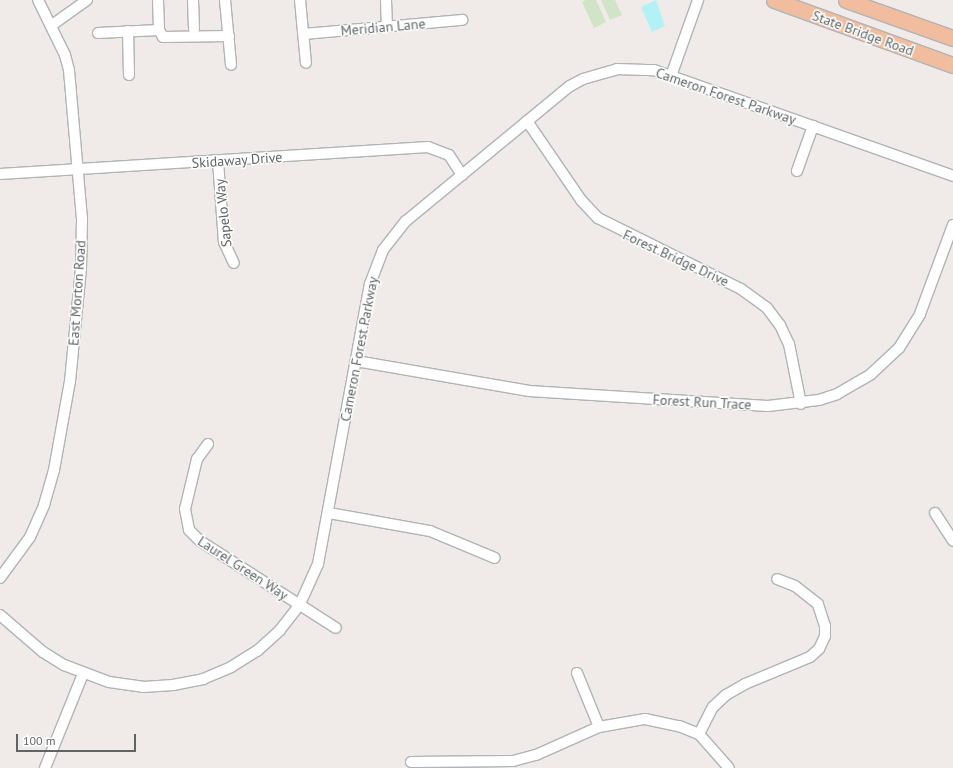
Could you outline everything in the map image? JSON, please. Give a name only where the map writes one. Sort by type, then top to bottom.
[{"type":"highway","name":"State Bridge Road","points":[[774,0],[953,65]]},
{"type":"highway","name":"State Bridge Road","points":[[846,0],[953,38]]},
{"type":"street","name":"East Morton Road","points":[[0,578],[30,537],[44,505],[63,425],[81,268],[82,219],[76,170],[69,70],[52,25],[38,0]]},
{"type":"street","points":[[52,25],[87,0]]},
{"type":"street","points":[[158,0],[159,30],[164,37],[229,36]]},
{"type":"street","points":[[193,0],[194,28]]},
{"type":"street","points":[[225,0],[232,65]]},
{"type":"street","points":[[300,0],[306,63]]},
{"type":"street","points":[[386,0],[387,26]]},
{"type":"street","points":[[671,76],[698,0]]},
{"type":"street","name":"Meridian Lane","points":[[304,34],[462,20]]},
{"type":"street","points":[[98,33],[159,30]]},
{"type":"street","points":[[128,31],[129,75]]},
{"type":"street","name":"Cameron Forest Parkway","points":[[0,615],[44,652],[83,674],[112,683],[143,687],[173,686],[203,679],[231,667],[257,651],[280,630],[300,604],[318,564],[329,513],[370,284],[384,250],[406,221],[570,86],[599,73],[636,68],[671,76],[953,176]]},
{"type":"street","name":"Forest Bridge Drive","points":[[527,121],[581,200],[598,218],[741,289],[767,308],[780,325],[789,344],[801,404]]},
{"type":"street","points":[[797,171],[813,126]]},
{"type":"street","name":"Skidaway Drive","points":[[0,174],[428,147],[449,155],[462,175]]},
{"type":"street","name":"Sapelo Way","points":[[218,161],[224,242],[234,263]]},
{"type":"street","name":"Forest Run Trace","points":[[356,361],[529,391],[768,406],[801,404],[837,394],[871,374],[899,348],[925,316],[953,225]]},
{"type":"street","name":"Laurel Green Way","points":[[208,444],[197,459],[185,509],[189,530],[200,541],[336,628]]},
{"type":"street","points":[[329,513],[430,531],[495,558]]},
{"type":"street","points":[[935,513],[953,541]]},
{"type":"street","points":[[699,734],[713,707],[726,695],[745,684],[810,657],[818,649],[825,636],[825,626],[818,604],[795,586],[777,579]]},
{"type":"street","points":[[577,673],[599,727]]},
{"type":"street","points":[[45,768],[83,674]]},
{"type":"street","points":[[411,762],[513,761],[536,755],[599,727],[645,719],[674,724],[699,734],[729,768]]},
{"type":"green space","points":[[585,0],[596,0],[606,22],[594,28],[582,2]]},
{"type":"green space","points":[[601,0],[615,0],[622,15],[610,20]]},
{"type":"water","points":[[656,0],[665,26],[652,32],[641,7]]}]
